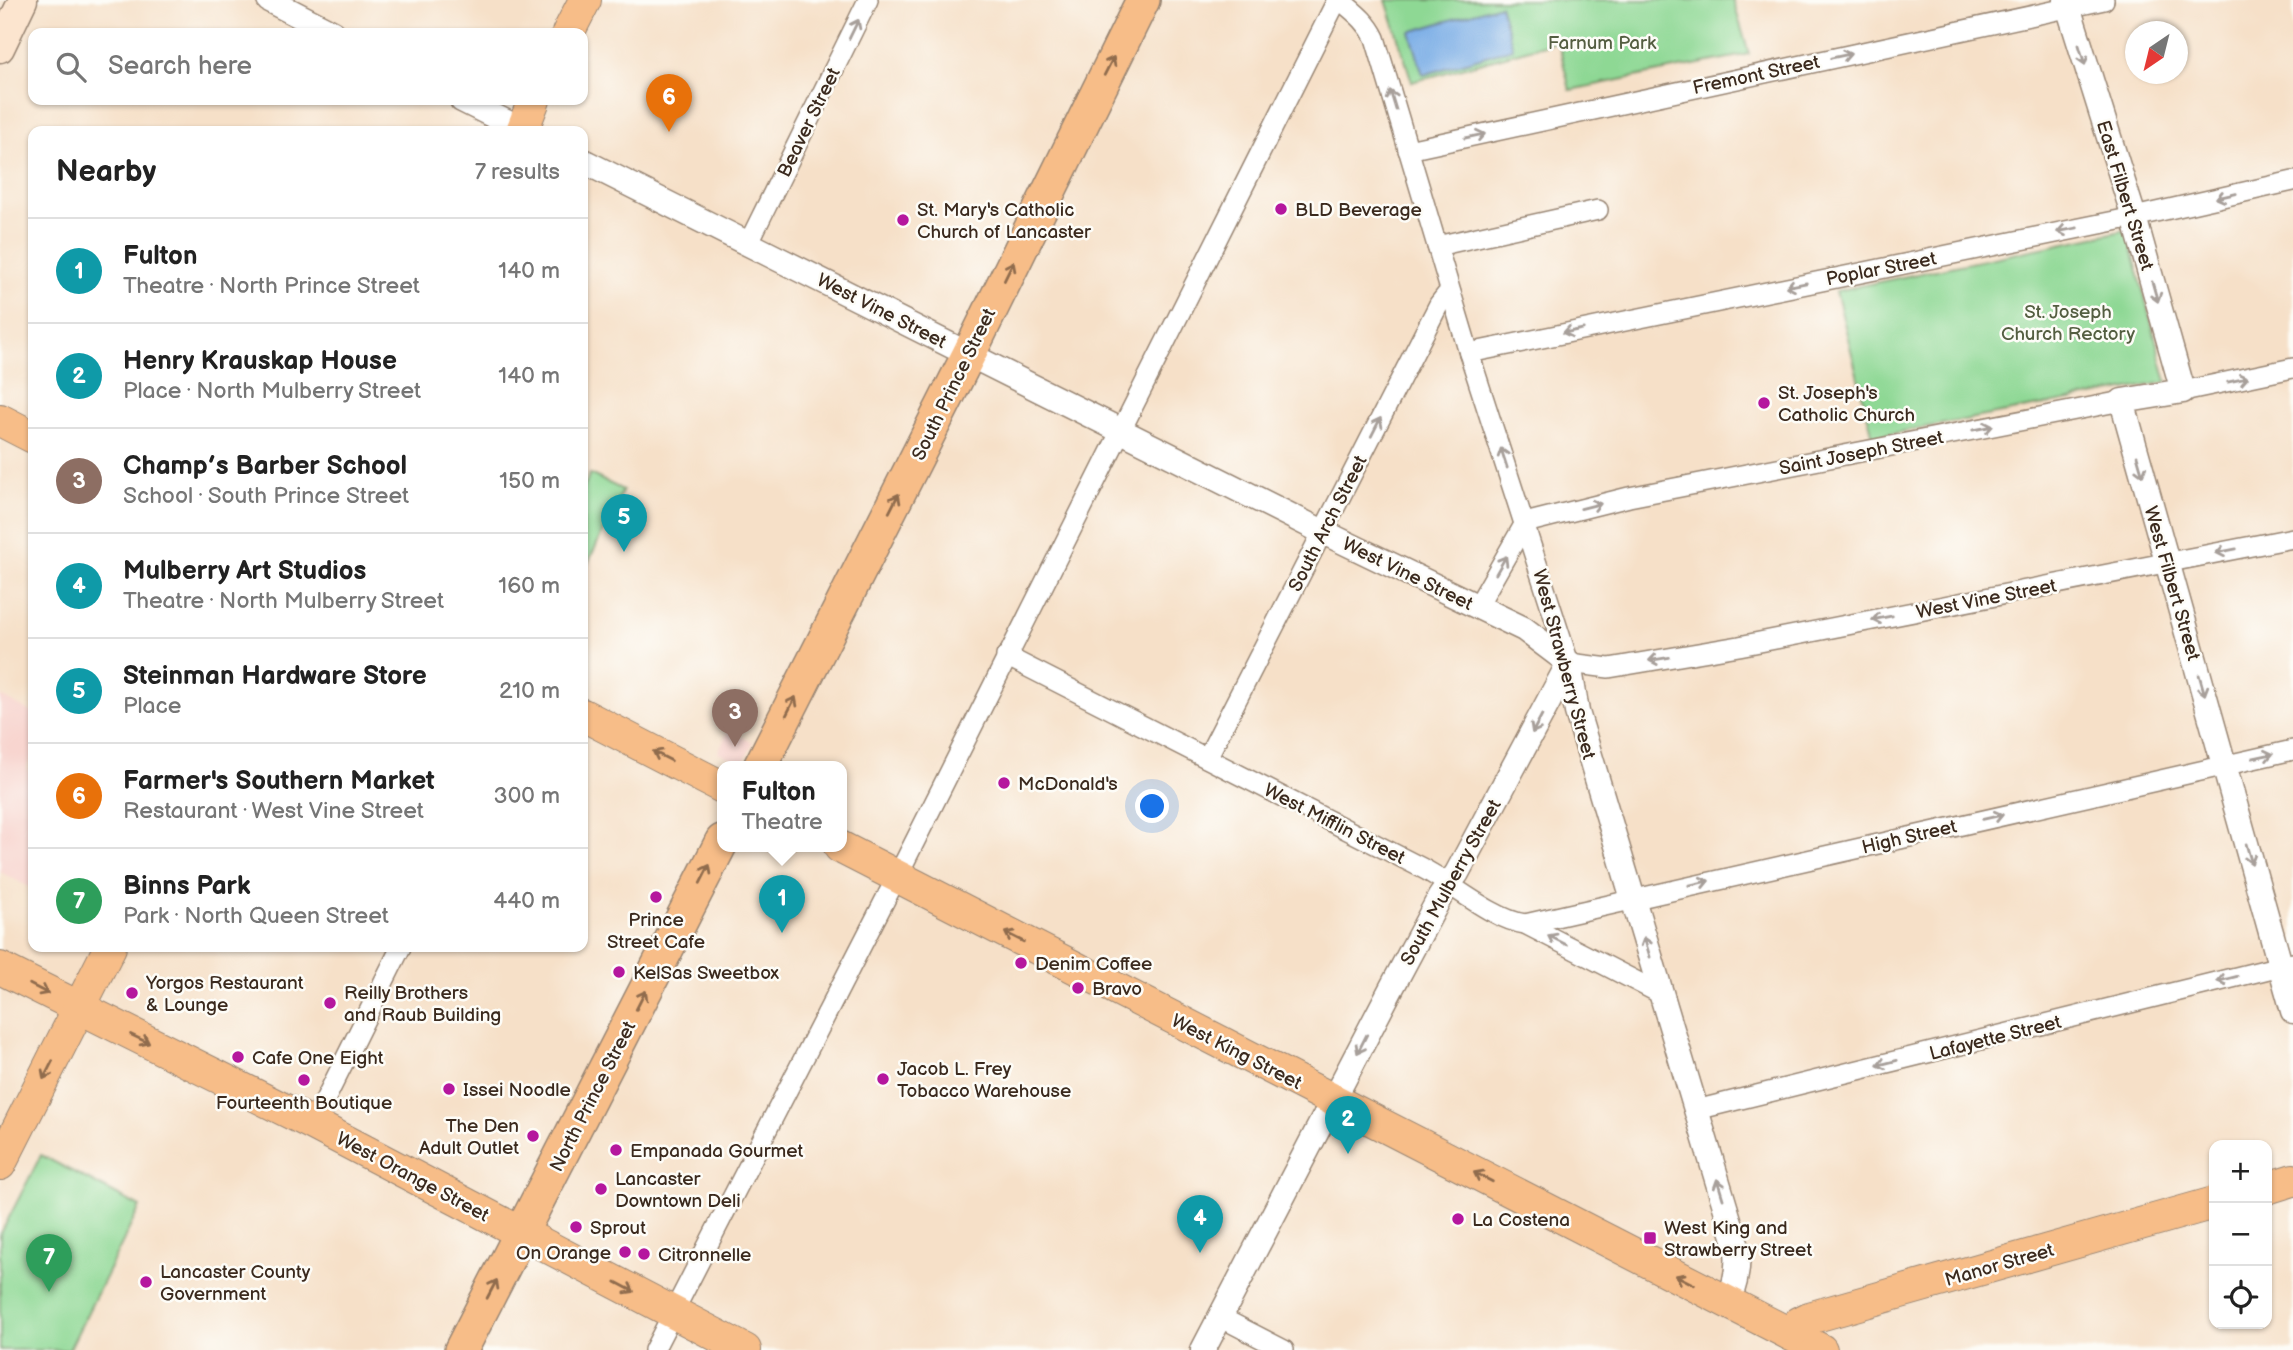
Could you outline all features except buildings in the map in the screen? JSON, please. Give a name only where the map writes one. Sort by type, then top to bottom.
[{"type":"highway","name":"South Prince Street","points":[[763,761],[969,354],[1143,0]]},
{"type":"highway","name":"North Prince Street","points":[[461,1350],[717,852]]},
{"type":"main road","points":[[0,48],[23,0]]},
{"type":"main road","points":[[571,28],[585,0]]},
{"type":"main road","points":[[525,126],[532,105]]},
{"type":"main road","points":[[0,420],[28,434]]},
{"type":"main road","points":[[588,718],[717,784]]},
{"type":"main road","name":"West King Street","points":[[847,851],[1728,1302],[1785,1342],[1821,1350]]},
{"type":"main road","points":[[0,1164],[107,952]]},
{"type":"main road","name":"West Orange Street","points":[[0,968],[313,1124],[745,1350]]},
{"type":"main road","points":[[2272,1186],[2293,1180]]},
{"type":"main road","name":"Manor Street","points":[[1785,1342],[1799,1323],[1809,1318],[2209,1204]]},
{"type":"street","points":[[269,0],[322,28]]},
{"type":"street","name":"Beaver Street","points":[[748,244],[868,0]]},
{"type":"street","points":[[654,1350],[897,877],[1006,656],[1339,0]]},
{"type":"street","name":"West Strawberry Street","points":[[1339,0],[1370,27],[1469,353],[1569,663],[1577,712],[1738,1253],[1736,1282],[1728,1302]]},
{"type":"street","name":"Fremont Street","points":[[1408,150],[2066,3],[2104,0]]},
{"type":"street","name":"East Filbert Street","points":[[2066,3],[2134,217],[2183,391]]},
{"type":"street","points":[[472,105],[513,126]]},
{"type":"street","name":"West Vine Street","points":[[588,164],[1322,531],[1524,629],[1569,663],[1609,667],[1739,646],[2293,538]]},
{"type":"street","name":"Poplar Street","points":[[1469,353],[2134,217],[2293,181]]},
{"type":"street","points":[[1437,246],[1598,210]]},
{"type":"street","name":"South Arch Street","points":[[1207,758],[1439,304],[1446,295],[1451,294]]},
{"type":"street","name":"Saint Joseph Street","points":[[1525,523],[1629,497],[2293,368]]},
{"type":"street","name":"West Filbert Street","points":[[2122,401],[2224,765]]},
{"type":"street","points":[[1478,607],[1525,523]]},
{"type":"street","name":"West Mifflin Street","points":[[1006,656],[1428,871],[1470,899],[1525,924],[1661,994]]},
{"type":"street","name":"South Mulberry Street","points":[[1203,1350],[1391,989],[1457,873],[1569,663]]},
{"type":"street","name":"High Street","points":[[1525,924],[2293,750]]},
{"type":"street","points":[[2224,765],[2287,964],[2293,1010]]},
{"type":"street","points":[[313,1124],[399,952]]},
{"type":"street","name":"Lafayette Street","points":[[1696,1110],[2287,964]]},
{"type":"street","points":[[1220,1317],[1284,1350]]},
{"type":"shaded area","points":[[0,696],[28,710],[28,886],[0,872]]},
{"type":"shaded area","points":[[728,731],[753,742],[744,761],[737,761],[718,752]]},
{"type":"green space","name":"Farnum Park","points":[[1386,0],[1733,0],[1749,54],[1570,90],[1558,41],[1412,82]]},
{"type":"green space","name":"St. Joseph Church Rectory","points":[[2127,230],[2167,382],[1873,437],[1836,291]]},
{"type":"green space","points":[[590,474],[623,490],[588,563]]},
{"type":"green space","points":[[41,1155],[140,1207],[69,1350],[0,1350],[0,1235]]},
{"type":"water","points":[[1500,5],[1513,48],[1423,75],[1410,32]]},
{"type":"place","name":"Farmer's Southern Market","points":[[669,132]]},
{"type":"place","name":"BLD Beverage","points":[[1281,209]]},
{"type":"place","name":"St. Mary's Catholic Church of Lancaster","points":[[903,220]]},
{"type":"place","name":"St. Joseph's Catholic Church","points":[[1764,403]]},
{"type":"place","name":"Steinman Hardware Store","points":[[624,552]]},
{"type":"place","name":"Champ’s Barber School","points":[[735,747]]},
{"type":"place","name":"McDonald's","points":[[1004,783]]},
{"type":"place","name":"Prince Street Cafe","points":[[656,897]]},
{"type":"place","name":"Fulton","points":[[782,933]]},
{"type":"place","name":"Denim Coffee","points":[[1021,963]]},
{"type":"place","name":"KelSas Sweetbox","points":[[619,972]]},
{"type":"place","name":"Bravo","points":[[1078,988]]},
{"type":"place","name":"Yorgos Restaurant & Lounge","points":[[132,993]]},
{"type":"place","name":"Reilly Brothers and Raub Building","points":[[330,1003]]},
{"type":"place","name":"Cafe One Eight","points":[[238,1057]]},
{"type":"place","name":"Jacob L. Frey Tobacco Warehouse","points":[[883,1079]]},
{"type":"place","name":"Fourteenth Boutique","points":[[304,1080]]},
{"type":"place","name":"Issei Noodle","points":[[449,1089]]},
{"type":"place","name":"The Den Adult Outlet","points":[[533,1136]]},
{"type":"place","name":"Empanada Gourmet","points":[[616,1150]]},
{"type":"place","name":"Henry Krauskap House","points":[[1348,1154]]},
{"type":"place","name":"Lancaster Downtown Deli","points":[[601,1189]]},
{"type":"place","name":"La Costena","points":[[1458,1219]]},
{"type":"place","name":"Sprout","points":[[576,1227]]},
{"type":"place","name":"West King and Strawberry Street","points":[[1650,1238]]},
{"type":"place","name":"On Orange","points":[[625,1252]]},
{"type":"place","name":"Mulberry Art Studios","points":[[1200,1253]]},
{"type":"place","name":"Citronnelle","points":[[644,1254]]},
{"type":"place","name":"Lancaster County Government","points":[[146,1282]]},
{"type":"place","name":"Binns Park","points":[[49,1292]]}]
